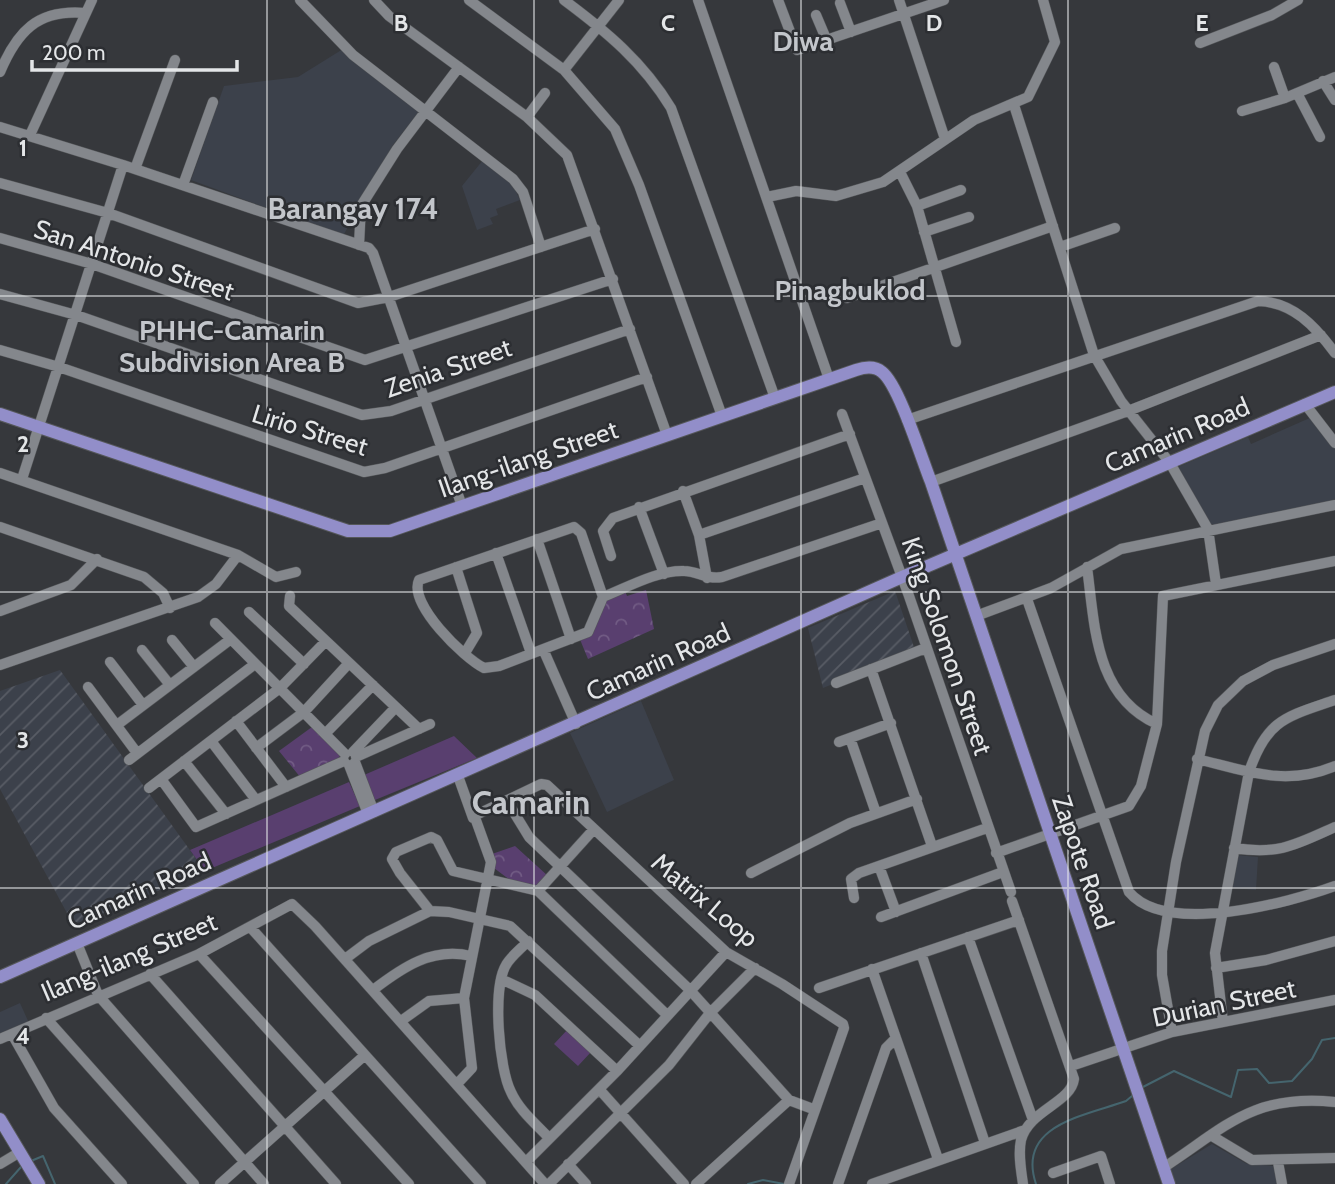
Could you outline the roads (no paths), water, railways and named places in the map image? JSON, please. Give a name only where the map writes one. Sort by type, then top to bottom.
[{"type":"main road","name":"Ilang-ilang Street","points":[[0,414],[41,425],[348,531],[390,531],[865,368],[878,370],[891,383],[956,555]]},
{"type":"main road","name":"Camarin Road","points":[[0,977],[576,724],[902,577],[1335,392]]},
{"type":"main road","name":"Zapote Road","points":[[956,555],[1169,1184]]},
{"type":"main road","points":[[0,1119],[39,1184]]},
{"type":"street","points":[[30,135],[92,0]]},
{"type":"street","points":[[300,0],[353,55],[513,179],[523,192],[541,247]]},
{"type":"street","points":[[374,0],[389,16],[527,117],[567,155],[667,435]]},
{"type":"street","points":[[469,0],[564,70],[601,110],[627,154],[722,416]]},
{"type":"street","points":[[564,0],[600,26],[643,66],[671,108],[775,398]]},
{"type":"street","points":[[564,70],[619,0]]},
{"type":"street","points":[[698,0],[829,379]]},
{"type":"street","points":[[778,0],[797,50],[944,0]]},
{"type":"street","points":[[899,0],[945,139]]},
{"type":"street","points":[[767,198],[796,191],[824,196],[848,195],[872,187],[900,172],[974,120],[1014,105],[1032,91],[1054,47],[1054,31],[1043,0]]},
{"type":"street","points":[[1200,43],[1280,11],[1298,0]]},
{"type":"street","points":[[840,3],[850,32]]},
{"type":"street","points":[[0,72],[21,32],[51,17],[85,13]]},
{"type":"street","points":[[816,15],[827,41]]},
{"type":"street","points":[[135,169],[175,60]]},
{"type":"street","points":[[359,244],[361,206],[459,67]]},
{"type":"street","points":[[1274,67],[1285,98]]},
{"type":"street","points":[[1242,111],[1285,98],[1335,77]]},
{"type":"street","points":[[1323,81],[1335,100]]},
{"type":"street","points":[[527,117],[545,93]]},
{"type":"street","points":[[1297,93],[1320,137]]},
{"type":"street","points":[[183,186],[213,102]]},
{"type":"street","points":[[1014,105],[1094,355],[1128,411],[1170,463],[1208,529],[1216,584]]},
{"type":"street","points":[[0,127],[359,244],[373,253],[462,506]]},
{"type":"street","points":[[22,479],[123,165]]},
{"type":"street","points":[[900,172],[917,206],[956,342]]},
{"type":"street","points":[[0,183],[108,213],[347,300],[367,303],[595,229]]},
{"type":"street","points":[[917,206],[961,190]]},
{"type":"street","points":[[924,232],[969,217]]},
{"type":"street","points":[[846,298],[1053,226]]},
{"type":"street","points":[[1060,247],[1115,228]]},
{"type":"street","name":"San Antonio Street","points":[[0,239],[92,264],[357,358],[373,360],[613,279]]},
{"type":"street","name":"Zenia Street","points":[[0,293],[76,315],[362,415],[391,411],[630,329]]},
{"type":"street","points":[[907,420],[1258,301],[1291,309],[1321,335],[1335,353]]},
{"type":"street","points":[[930,482],[1128,411],[1321,335]]},
{"type":"street","name":"Lirio Street","points":[[0,350],[59,367],[354,470],[373,471],[647,377]]},
{"type":"street","points":[[1305,404],[1335,443]]},
{"type":"street","name":"King Solomon Street","points":[[842,414],[902,577],[1018,920],[1071,1066]]},
{"type":"street","points":[[611,556],[603,531],[605,525],[639,507],[850,434]]},
{"type":"street","points":[[0,473],[238,555],[276,578],[296,572]]},
{"type":"street","points":[[699,535],[865,478]]},
{"type":"street","points":[[683,491],[699,535],[707,578]]},
{"type":"street","points":[[976,616],[1027,599],[1121,549],[1335,505]]},
{"type":"street","points":[[639,507],[664,574]]},
{"type":"street","points":[[603,597],[664,574],[684,571],[707,578],[731,574],[882,523]]},
{"type":"street","points":[[0,527],[144,577],[163,593],[170,608]]},
{"type":"street","points":[[578,528],[603,597],[591,630],[491,668],[477,664],[427,614],[417,585],[422,579],[537,540],[578,528]]},
{"type":"street","points":[[537,540],[571,639]]},
{"type":"street","points":[[496,553],[531,653]]},
{"type":"street","points":[[0,665],[170,608],[206,592],[238,555]]},
{"type":"street","points":[[0,611],[71,585],[97,559]]},
{"type":"street","points":[[996,853],[1129,806],[1141,786],[1157,724],[1160,601],[1168,592],[1335,561]]},
{"type":"street","points":[[456,567],[477,633],[465,653]]},
{"type":"street","points":[[1087,567],[1108,678],[1128,708],[1157,724]]},
{"type":"street","points":[[290,596],[289,606],[419,729]]},
{"type":"street","points":[[1027,599],[1129,892],[1148,907],[1221,914],[1260,908],[1335,886]]},
{"type":"street","points":[[249,612],[303,664]]},
{"type":"street","points":[[215,623],[350,759],[371,813]]},
{"type":"street","points":[[117,725],[231,639]]},
{"type":"street","points":[[172,640],[194,667]]},
{"type":"street","points":[[149,788],[279,688],[326,641]]},
{"type":"street","points":[[1172,1032],[1162,975],[1162,951],[1197,759],[1214,712],[1234,688],[1261,670],[1335,644]]},
{"type":"street","points":[[835,683],[926,648]]},
{"type":"street","points":[[543,649],[576,724]]},
{"type":"street","points":[[142,650],[170,685]]},
{"type":"street","points":[[110,662],[143,705]]},
{"type":"street","points":[[256,748],[304,712],[349,663]]},
{"type":"street","points":[[88,687],[117,725],[133,757],[255,664]]},
{"type":"street","points":[[871,669],[932,846]]},
{"type":"street","points":[[325,734],[373,685]]},
{"type":"street","points":[[1223,1021],[1216,968],[1221,914],[1258,745],[1272,728],[1287,717],[1335,700]]},
{"type":"street","points":[[350,759],[396,707]]},
{"type":"street","points":[[236,722],[286,787]]},
{"type":"street","points":[[839,743],[891,723]]},
{"type":"street","points":[[161,779],[196,827],[430,724]]},
{"type":"street","points":[[850,737],[876,813]]},
{"type":"street","points":[[211,741],[256,800]]},
{"type":"street","points":[[1197,759],[1250,772],[1295,779],[1335,766]]},
{"type":"street","points":[[184,761],[226,814]]},
{"type":"street","points":[[457,1084],[470,1072],[472,1064],[464,998],[491,859],[458,776]]},
{"type":"street","name":"Matrix Loop","points":[[475,816],[545,784],[726,952],[844,1026],[790,1180]]},
{"type":"street","points":[[751,873],[876,813],[917,799]]},
{"type":"street","points":[[507,801],[529,837],[689,989],[789,1100],[813,1109]]},
{"type":"street","points":[[1234,848],[1265,853],[1298,843],[1335,827]]},
{"type":"street","points":[[854,898],[851,879],[859,873],[987,828]]},
{"type":"street","points":[[538,891],[594,829]]},
{"type":"street","points":[[429,911],[392,859],[396,852],[434,838],[453,871],[538,891],[666,1014]]},
{"type":"street","points":[[879,866],[896,912]]},
{"type":"street","points":[[881,917],[1003,872]]},
{"type":"street","name":"Ilang-ilang Street","points":[[0,1039],[199,954],[275,916],[289,906],[297,906],[345,959]]},
{"type":"street","points":[[640,1046],[515,928],[429,911],[369,941],[345,959],[547,1184],[669,1065],[710,1013],[755,968]]},
{"type":"street","points":[[819,988],[1018,920]]},
{"type":"street","points":[[251,928],[481,1184]]},
{"type":"street","points":[[968,937],[1033,1120]]},
{"type":"street","points":[[528,942],[506,964],[497,1005],[509,1089],[516,1101],[549,1138]]},
{"type":"street","points":[[1216,968],[1266,960],[1335,942]]},
{"type":"street","points":[[75,944],[98,995],[264,1184]]},
{"type":"street","points":[[373,990],[404,968],[430,956],[453,952],[471,956]]},
{"type":"street","points":[[526,1162],[617,1071],[666,1014],[726,952]]},
{"type":"street","points":[[920,953],[985,1143]]},
{"type":"street","points":[[199,954],[409,1184]]},
{"type":"street","points":[[872,969],[938,1159]]},
{"type":"street","points":[[150,974],[336,1184]]},
{"type":"street","points":[[501,979],[535,995],[617,1071]]},
{"type":"street","points":[[401,1021],[429,1001],[464,998]]},
{"type":"street","name":"Durian Street","points":[[1071,1066],[1172,1032],[1335,1000]]},
{"type":"street","points":[[46,1018],[194,1184]]},
{"type":"street","points":[[12,1034],[54,1108],[122,1184]]},
{"type":"street","points":[[838,1184],[886,1048],[896,1038]]},
{"type":"street","points":[[220,1184],[365,1055]]},
{"type":"street","points":[[1023,1184],[1020,1150],[1025,1130],[1033,1120],[1070,1091],[1074,1079],[1071,1066]]},
{"type":"street","points":[[599,1089],[684,1184]]},
{"type":"street","points":[[696,1184],[789,1100]]},
{"type":"street","points":[[1163,1168],[1239,1116],[1260,1108],[1296,1102],[1335,1102]]},
{"type":"street","points":[[872,1184],[1025,1130]]},
{"type":"street","points":[[1212,1136],[1252,1160],[1278,1162],[1335,1158]]},
{"type":"street","points":[[0,1164],[20,1153]]},
{"type":"street","points":[[1054,1173],[1101,1156],[1110,1184]]},
{"type":"street","points":[[1278,1162],[1282,1184]]},
{"type":"street","points":[[568,1164],[586,1184]]},
{"type":"waterway","points":[[1141,1088],[1174,1071],[1231,1097],[1238,1070],[1257,1069],[1269,1083],[1292,1081],[1312,1059],[1322,1040],[1335,1038]]},
{"type":"waterway","points":[[1036,1184],[1032,1164],[1036,1148],[1045,1136],[1074,1118],[1126,1101],[1132,1096]]},
{"type":"waterway","points":[[31,1161],[43,1156],[55,1184]]},
{"type":"waterway","points":[[6,1184],[21,1167]]},
{"type":"waterway","points":[[748,1184],[763,1180],[784,1184]]},
{"type":"district","name":"Diwa","points":[[803,41]]},
{"type":"district","name":"Barangay 174","points":[[353,208]]},
{"type":"district","name":"Pinagbuklod","points":[[850,290]]},
{"type":"district","name":"PHHC-Camarin Subdivision Area B","points":[[232,346]]},
{"type":"district","name":"Camarin","points":[[531,802]]}]
